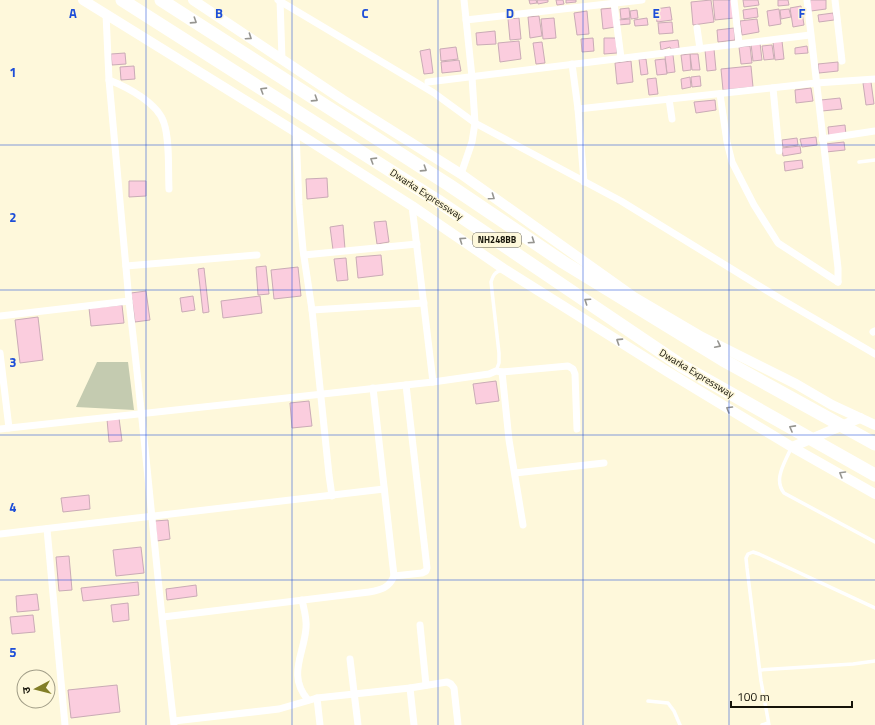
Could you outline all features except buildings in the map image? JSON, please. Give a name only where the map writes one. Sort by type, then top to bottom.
[{"type":"highway","name":"Dwarka Expressway","points":[[122,0],[438,201],[682,366],[875,475]]},
{"type":"highway","name":"Dwarka Expressway","points":[[161,0],[449,185],[563,262],[723,360],[875,444]]},
{"type":"street","points":[[83,0],[296,132],[412,206],[504,269],[668,372],[792,447],[875,494]]},
{"type":"street","points":[[194,0],[343,100],[461,174],[634,297],[702,337],[796,384],[832,405],[875,425]]},
{"type":"street","points":[[461,174],[472,142],[475,123],[464,0]]},
{"type":"street","points":[[466,20],[642,0]]},
{"type":"street","points":[[734,0],[739,44]]},
{"type":"street","points":[[720,94],[727,142],[732,162],[754,205],[778,243],[838,282],[838,268],[807,0]]},
{"type":"street","points":[[835,0],[842,61]]},
{"type":"street","points":[[279,1],[282,58]]},
{"type":"street","points":[[279,1],[434,93],[475,123],[621,201],[778,298],[875,354]]},
{"type":"street","points":[[614,3],[621,58]]},
{"type":"street","points":[[106,14],[109,80],[129,301],[143,414],[151,516],[174,723],[279,710],[317,698],[410,688],[447,682],[454,688],[458,725]]},
{"type":"street","points":[[697,28],[700,49]]},
{"type":"street","points":[[428,82],[810,35]]},
{"type":"street","points":[[572,64],[578,109],[584,182]]},
{"type":"street","points":[[578,109],[816,83],[875,79]]},
{"type":"street","points":[[109,80],[125,87],[149,103],[164,122],[167,134],[169,189]]},
{"type":"street","points":[[773,88],[779,151]]},
{"type":"street","points":[[669,99],[672,119]]},
{"type":"street","points":[[822,139],[875,131]]},
{"type":"street","points":[[296,132],[299,205],[332,496]]},
{"type":"street","points":[[412,206],[433,382]]},
{"type":"street","points":[[304,255],[417,244]]},
{"type":"street","points":[[126,266],[219,260],[257,255]]},
{"type":"street","points":[[0,316],[129,301]]},
{"type":"street","points":[[312,310],[424,302]]},
{"type":"street","points":[[0,353],[9,428]]},
{"type":"street","points":[[0,429],[433,382],[489,374],[499,371],[568,366],[573,369],[576,381],[577,429]]},
{"type":"street","points":[[499,371],[523,525]]},
{"type":"street","points":[[394,576],[422,573],[426,571],[427,568],[406,385]]},
{"type":"street","points":[[163,617],[382,590],[391,582],[394,576],[373,388]]},
{"type":"street","points":[[792,447],[860,418]]},
{"type":"street","points":[[515,474],[604,463]]},
{"type":"street","points":[[0,534],[47,530],[151,516],[384,489]]},
{"type":"street","points":[[47,530],[65,725]]},
{"type":"street","points":[[302,600],[306,627],[299,659],[298,677],[300,689],[308,700]]},
{"type":"street","points":[[420,626],[426,685]]},
{"type":"street","points":[[350,659],[358,725]]},
{"type":"street","points":[[410,688],[414,725]]},
{"type":"street","points":[[317,698],[320,725]]},
{"type":"lane","points":[[859,162],[875,160]]},
{"type":"lane","points":[[499,371],[499,353],[491,282],[497,271],[504,269]]},
{"type":"lane","points":[[792,447],[778,481],[780,488],[784,493],[875,542]]},
{"type":"lane","points":[[762,725],[768,724],[747,568],[746,558],[748,554],[753,552],[759,554],[875,608]]},
{"type":"lane","points":[[760,670],[853,664],[875,661]]},
{"type":"lane","points":[[648,701],[668,703],[674,711],[680,725]]},
{"type":"green space","points":[[97,362],[128,362],[134,410],[76,407]]}]
